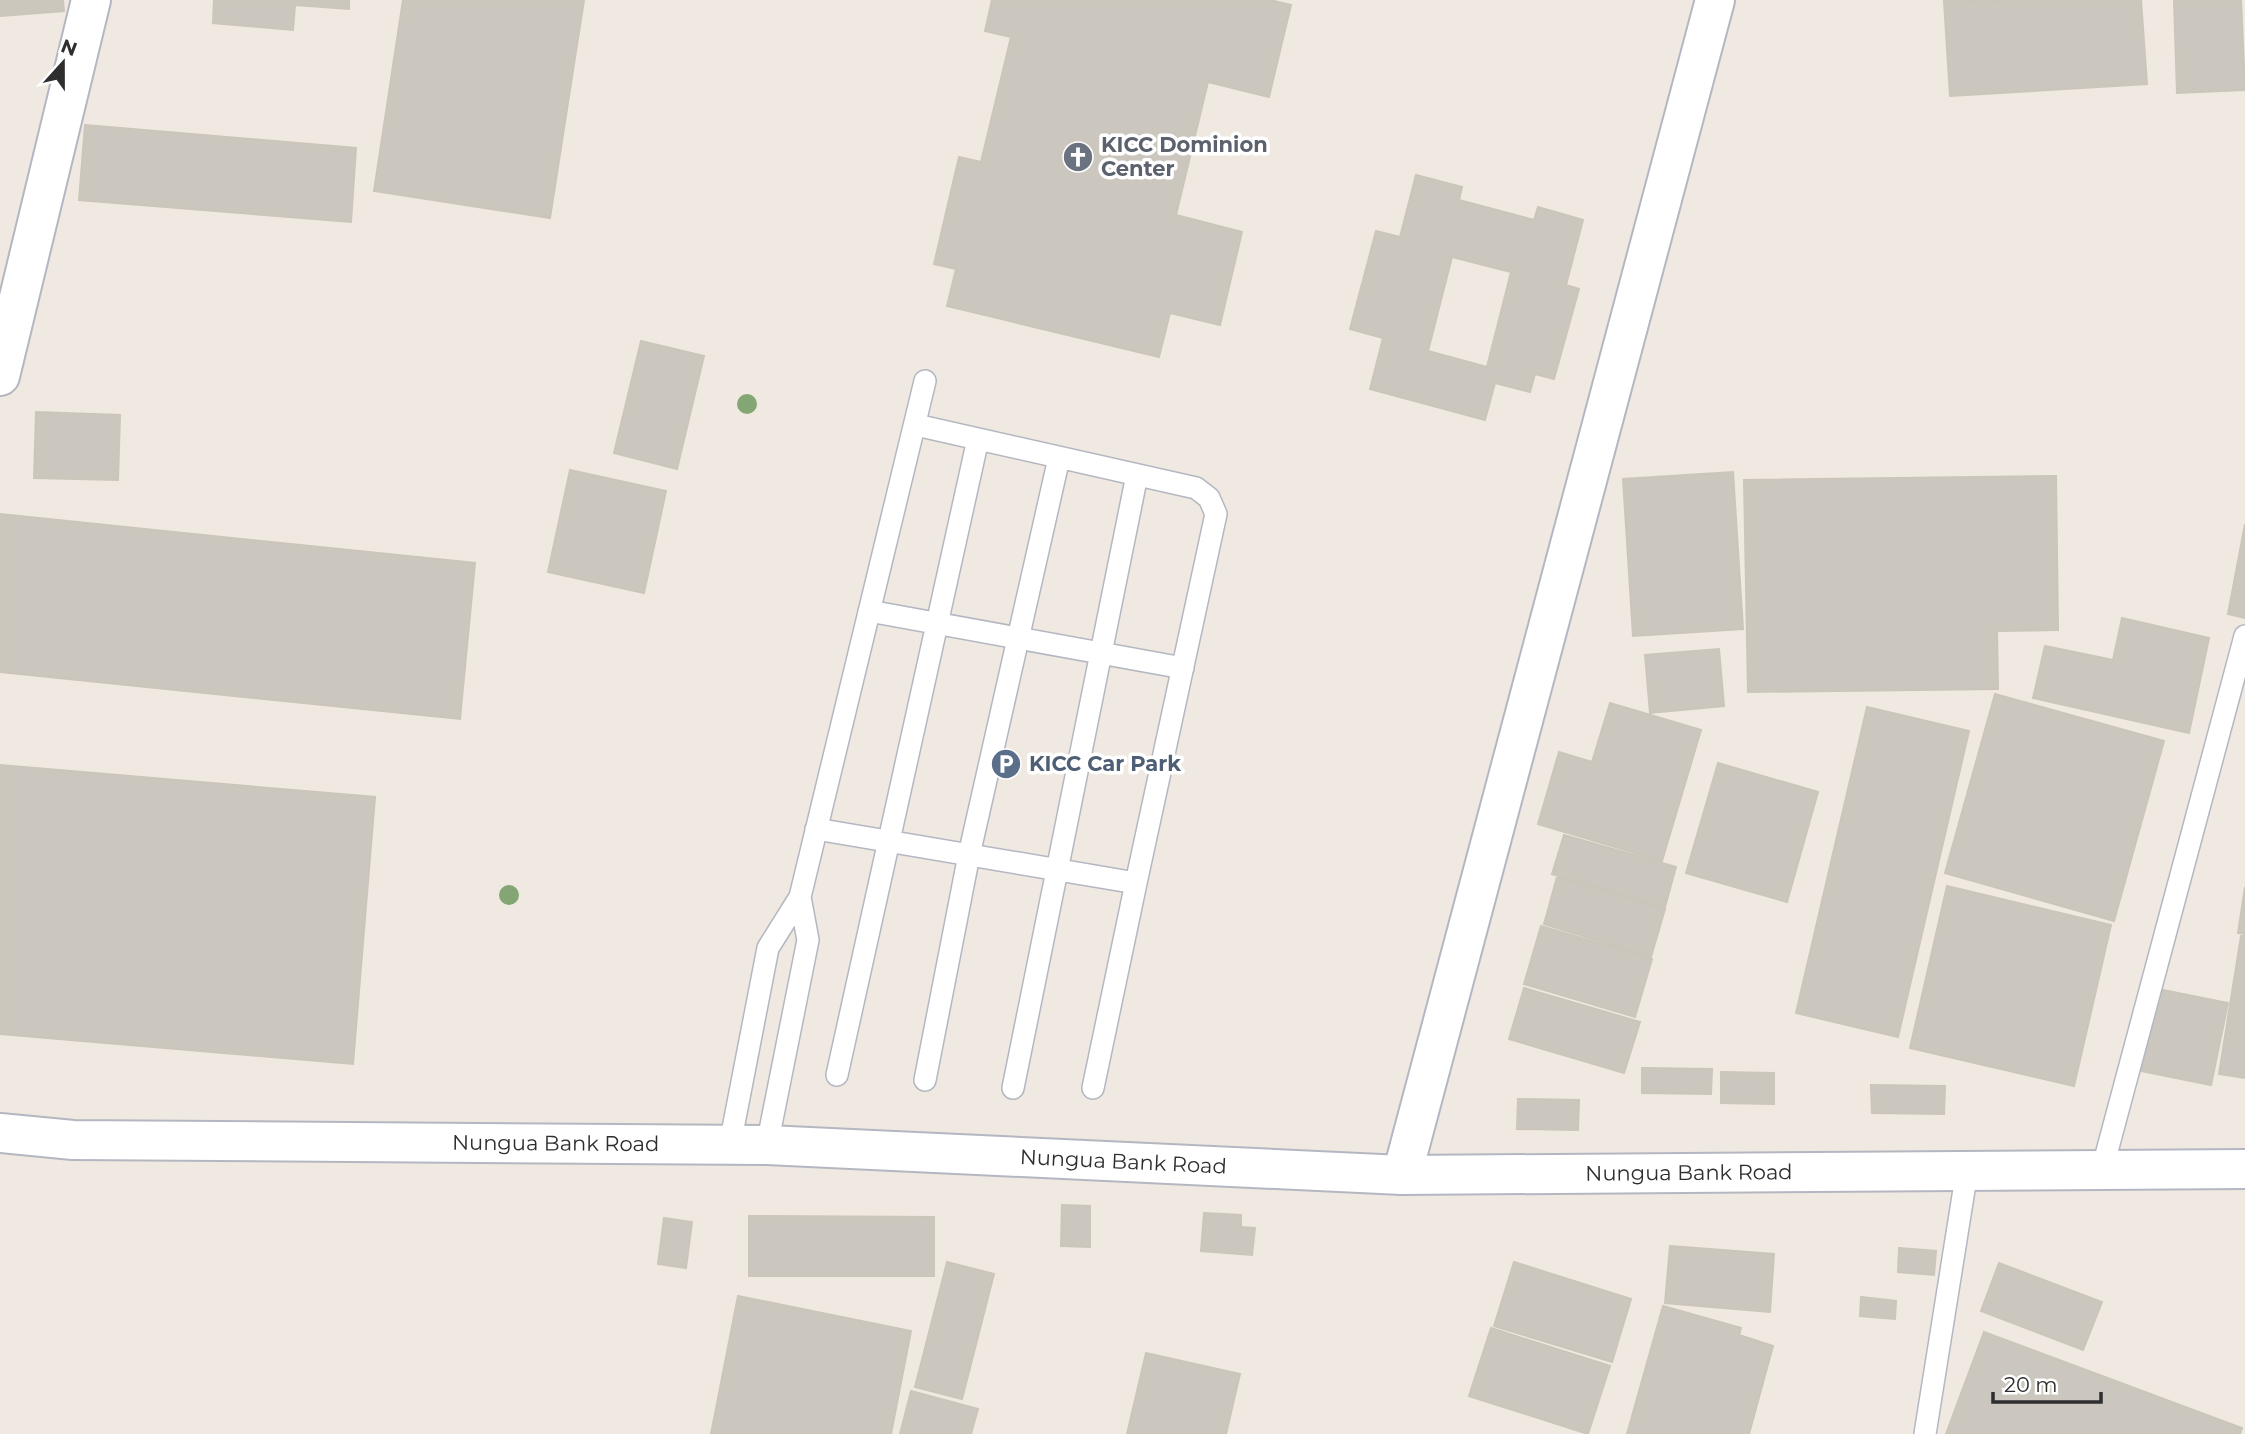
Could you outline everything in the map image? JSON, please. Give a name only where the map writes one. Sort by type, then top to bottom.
[{"type":"street","points":[[0,376],[91,0]]},
{"type":"street","points":[[1402,1175],[1714,0]]},
{"type":"street","name":"Nungua Bank Road","points":[[0,1133],[73,1140],[767,1145],[1402,1175],[2245,1169]]},
{"type":"lane","points":[[730,1144],[768,948],[800,897],[925,380]]},
{"type":"lane","points":[[916,425],[1196,488],[1209,498],[1216,514],[1093,1088]]},
{"type":"lane","points":[[837,1075],[978,439]]},
{"type":"lane","points":[[925,1080],[969,855],[1059,458]]},
{"type":"lane","points":[[1013,1088],[1137,475]]},
{"type":"lane","points":[[869,611],[1183,668]]},
{"type":"lane","points":[[2102,1170],[2245,636]]},
{"type":"lane","points":[[816,829],[1136,883]]},
{"type":"lane","points":[[767,1145],[808,940],[800,897]]},
{"type":"lane","points":[[1925,1434],[1967,1171]]},
{"type":"building","points":[[0,0],[63,0],[64,11],[0,16]]},
{"type":"building","points":[[214,0],[349,0],[349,9],[295,5],[293,30],[213,23]]},
{"type":"building","points":[[403,0],[584,0],[550,218],[374,191]]},
{"type":"building","points":[[992,0],[1270,0],[1291,5],[1269,97],[1208,82],[1176,215],[1242,232],[1220,325],[1170,313],[1159,357],[947,306],[956,269],[934,264],[959,157],[981,162],[1011,37],[985,31]]},
{"type":"building","points":[[2141,0],[2147,84],[1950,96],[1944,1]]},
{"type":"building","points":[[2174,0],[2241,0],[2245,90],[2177,93]]},
{"type":"building","points":[[85,125],[356,148],[351,222],[79,200]]},
{"type":"building","points":[[1416,175],[1462,187],[1459,200],[1534,220],[1538,207],[1583,220],[1566,285],[1579,289],[1554,379],[1535,374],[1530,392],[1495,383],[1485,420],[1370,389],[1383,338],[1350,329],[1376,231],[1400,237]],"holes":[[[1452,257],[1511,272],[1487,367],[1428,351]]]},
{"type":"building","points":[[641,341],[704,356],[677,469],[614,453]]},
{"type":"building","points":[[36,412],[120,415],[118,480],[34,478]]},
{"type":"building","points":[[570,470],[666,491],[644,593],[548,572]]},
{"type":"building","points":[[1733,472],[1743,629],[1633,636],[1623,479]]},
{"type":"building","points":[[2056,476],[2058,630],[1997,631],[1998,689],[1748,692],[1744,480]]},
{"type":"building","points":[[0,514],[475,563],[460,719],[0,672]]},
{"type":"building","points":[[2245,524],[2245,618],[2228,614]]},
{"type":"building","points":[[2122,618],[2209,638],[2189,733],[2033,698],[2045,646],[2113,660]]},
{"type":"building","points":[[1719,649],[1724,706],[1650,713],[1645,655]]},
{"type":"building","points":[[1995,694],[2164,741],[2114,921],[1945,873]]},
{"type":"building","points":[[1610,703],[1701,730],[1662,861],[1538,824],[1559,752],[1592,762]]},
{"type":"building","points":[[1867,707],[1969,731],[1898,1037],[1796,1013]]},
{"type":"building","points":[[1718,763],[1818,792],[1787,902],[1686,873]]},
{"type":"building","points":[[0,765],[375,797],[353,1064],[0,1034]]},
{"type":"building","points":[[1564,835],[1676,867],[1665,907],[1552,874]]},
{"type":"building","points":[[1557,877],[1665,909],[1651,957],[1544,924]]},
{"type":"building","points":[[1947,886],[2111,925],[2074,1086],[1910,1048]]},
{"type":"building","points":[[2245,887],[2245,934],[2238,933]]},
{"type":"building","points":[[1541,926],[1652,959],[1635,1017],[1524,984]]},
{"type":"building","points":[[2241,936],[2245,936],[2245,1078],[2219,1074]]},
{"type":"building","points":[[1524,988],[1640,1022],[1624,1073],[1509,1039]]},
{"type":"building","points":[[2158,989],[2228,1003],[2211,1085],[2141,1071]]},
{"type":"building","points":[[1642,1068],[1712,1069],[1711,1094],[1642,1093]]},
{"type":"building","points":[[1721,1072],[1774,1073],[1774,1104],[1721,1103]]},
{"type":"building","points":[[1871,1085],[1945,1086],[1944,1114],[1872,1113]]},
{"type":"building","points":[[1518,1099],[1579,1100],[1578,1130],[1517,1129]]},
{"type":"building","points":[[1062,1205],[1090,1206],[1090,1247],[1061,1246]]},
{"type":"building","points":[[1204,1213],[1241,1215],[1241,1227],[1255,1228],[1252,1255],[1201,1251]]},
{"type":"building","points":[[749,1216],[934,1217],[934,1276],[749,1276]]},
{"type":"building","points":[[664,1218],[692,1222],[686,1268],[658,1264]]},
{"type":"building","points":[[1670,1246],[1774,1254],[1770,1312],[1665,1303]]},
{"type":"building","points":[[1899,1248],[1936,1251],[1934,1275],[1898,1272]]},
{"type":"building","points":[[947,1262],[994,1274],[962,1399],[915,1387]]},
{"type":"building","points":[[1514,1262],[1631,1299],[1612,1362],[1494,1326]]},
{"type":"building","points":[[1999,1263],[2102,1302],[2083,1350],[1981,1311]]},
{"type":"building","points":[[738,1296],[911,1331],[891,1434],[711,1434]]},
{"type":"building","points":[[1861,1297],[1896,1301],[1895,1319],[1860,1316]]},
{"type":"building","points":[[1663,1306],[1741,1328],[1739,1335],[1773,1346],[1749,1434],[1627,1434]]},
{"type":"building","points":[[1491,1328],[1610,1366],[1588,1434],[1469,1396]]},
{"type":"building","points":[[1984,1332],[2242,1428],[2240,1434],[1946,1434]]},
{"type":"building","points":[[1146,1353],[1240,1374],[1226,1434],[1127,1434]]},
{"type":"building","points":[[911,1391],[978,1409],[971,1434],[900,1434]]},
{"type":"place","name":"KICC Dominion Center","points":[[1078,157]]},
{"type":"place","name":"KICC Car Park","points":[[1006,764]]}]
